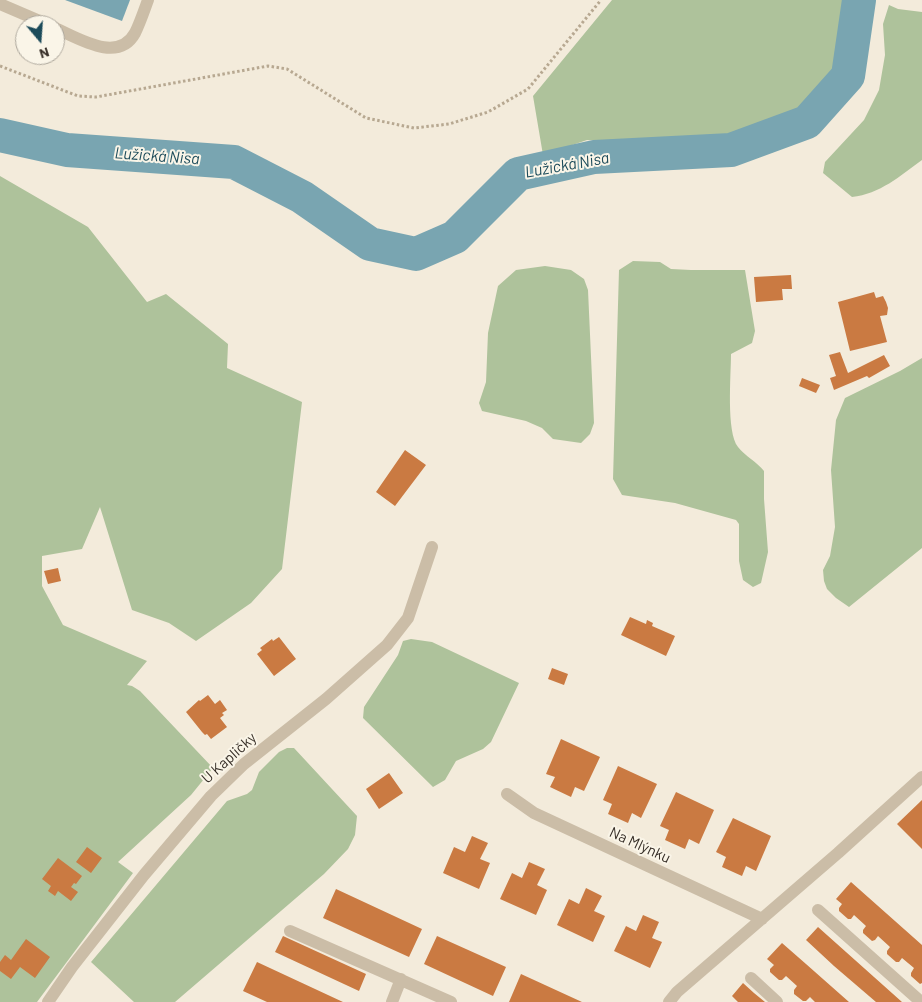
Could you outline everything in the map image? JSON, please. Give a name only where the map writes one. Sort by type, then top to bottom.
[{"type":"street","points":[[65,32],[98,46],[117,48],[124,45],[135,33],[148,0]]},
{"type":"street","points":[[0,4],[25,15]]},
{"type":"street","name":"U Kapličky","points":[[48,1002],[72,967],[144,876],[211,796],[244,764],[326,698],[387,645],[408,618],[432,546]]},
{"type":"street","points":[[669,1002],[677,992],[838,853],[922,777]]},
{"type":"street","name":"Na Mlýnku","points":[[507,794],[534,813],[762,919]]},
{"type":"street","points":[[818,910],[921,1002]]},
{"type":"street","points":[[290,931],[451,1002]]},
{"type":"street","points":[[751,978],[777,1002]]},
{"type":"street","points":[[392,1002],[401,979]]},
{"type":"path","points":[[0,66],[78,96],[96,97],[268,66],[288,69],[366,118],[414,128],[449,124],[488,112],[528,89],[601,0]]},
{"type":"green space","points":[[612,0],[848,0],[835,73],[798,112],[724,141],[587,140],[543,155],[533,96]]},
{"type":"green space","points":[[889,5],[898,9],[922,12],[922,160],[881,188],[852,197],[823,173],[825,162],[864,120],[879,90],[885,55],[883,24]]},
{"type":"green space","points":[[0,176],[88,227],[147,302],[166,294],[228,344],[227,368],[302,402],[282,569],[251,603],[196,641],[169,623],[132,610],[100,507],[82,549],[42,556],[42,586],[63,625],[147,661],[127,685],[140,691],[213,768],[191,795],[118,862],[133,873],[37,1002],[0,1002]]},
{"type":"green space","points":[[633,261],[660,262],[671,269],[745,270],[755,331],[752,343],[731,354],[730,403],[734,440],[738,447],[764,471],[768,552],[761,583],[753,587],[743,580],[739,561],[739,524],[736,520],[675,503],[622,495],[613,479],[619,270]]},
{"type":"green space","points":[[545,266],[571,270],[584,279],[588,290],[594,423],[590,434],[581,443],[553,439],[542,428],[526,421],[482,411],[479,403],[486,382],[488,333],[498,286],[516,270]]},
{"type":"green space","points":[[922,358],[922,548],[849,607],[827,589],[823,570],[830,556],[835,527],[831,470],[836,420],[845,398]]},
{"type":"green space","points":[[411,639],[432,642],[519,683],[491,742],[483,749],[456,761],[445,780],[433,787],[363,718],[364,707],[398,655],[403,641]]},
{"type":"green space","points":[[287,748],[294,748],[357,816],[355,835],[348,849],[324,874],[175,1002],[134,1002],[91,962],[227,801],[247,794],[252,790],[259,772],[279,752]]},
{"type":"water","points":[[65,0],[130,0],[122,21]]},
{"type":"building","points":[[791,275],[792,289],[782,289],[783,300],[756,302],[754,277]]},
{"type":"building","points":[[874,292],[876,298],[883,296],[888,308],[887,315],[880,316],[887,342],[850,351],[838,302]]},
{"type":"building","points":[[840,352],[848,373],[884,355],[890,366],[869,378],[867,376],[834,390],[830,378],[836,376],[829,355]]},
{"type":"building","points":[[802,378],[820,385],[816,393],[799,386]]},
{"type":"building","points":[[405,450],[426,465],[395,506],[376,492]]},
{"type":"building","points":[[58,568],[61,581],[48,584],[44,571]]},
{"type":"building","points":[[630,617],[646,624],[647,620],[653,623],[652,626],[675,636],[666,656],[621,635]]},
{"type":"building","points":[[279,637],[296,659],[274,676],[257,654],[262,650],[260,648],[272,639],[273,641]]},
{"type":"building","points":[[552,668],[568,674],[564,685],[548,679]]},
{"type":"building","points":[[208,695],[215,704],[220,700],[227,710],[222,713],[224,715],[220,718],[227,727],[211,739],[202,732],[186,712],[199,700]]},
{"type":"building","points":[[561,739],[600,757],[584,791],[575,787],[571,797],[550,787],[555,777],[546,774]]},
{"type":"building","points":[[618,766],[657,784],[641,818],[632,813],[628,823],[608,814],[612,804],[603,800]]},
{"type":"building","points":[[389,773],[403,793],[379,809],[366,789]]},
{"type":"building","points":[[676,792],[714,810],[699,844],[689,839],[685,849],[665,840],[669,830],[660,826]]},
{"type":"building","points":[[922,800],[922,849],[897,824]]},
{"type":"building","points":[[733,818],[771,836],[756,871],[746,866],[742,876],[722,867],[726,857],[716,852]]},
{"type":"building","points":[[472,836],[488,843],[480,859],[490,863],[479,889],[443,873],[454,847],[465,852]]},
{"type":"building","points":[[87,847],[102,858],[91,873],[76,862]]},
{"type":"building","points":[[58,858],[82,876],[71,887],[78,892],[71,901],[58,891],[55,896],[48,891],[51,886],[42,879]]},
{"type":"building","points":[[529,862],[545,869],[537,885],[547,890],[536,915],[500,899],[512,873],[522,878]]},
{"type":"building","points":[[851,882],[922,945],[922,983],[920,984],[911,976],[914,968],[902,958],[899,962],[896,962],[887,954],[890,947],[878,936],[872,941],[863,933],[866,926],[854,915],[851,919],[848,919],[839,911],[842,904],[836,899]]},
{"type":"building","points":[[586,888],[602,896],[594,911],[605,916],[593,942],[557,925],[569,899],[579,904]]},
{"type":"building","points":[[336,889],[422,929],[409,957],[323,918]]},
{"type":"building","points":[[643,915],[659,922],[652,938],[662,942],[650,968],[614,951],[626,926],[636,931]]},
{"type":"building","points":[[818,927],[902,1002],[876,1002],[834,966],[806,940]]},
{"type":"building","points":[[283,936],[366,974],[359,991],[275,952]]},
{"type":"building","points":[[437,936],[506,967],[493,996],[424,964]]},
{"type":"building","points":[[26,939],[50,957],[35,978],[20,967],[11,979],[0,971],[0,962],[5,955],[11,960]]},
{"type":"building","points":[[782,943],[849,1002],[815,1002],[810,997],[803,1001],[794,994],[797,986],[786,976],[779,980],[770,972],[774,965],[767,959]]},
{"type":"building","points":[[257,962],[343,1002],[267,1002],[243,991]]},
{"type":"building","points":[[521,974],[582,1002],[509,1002]]},
{"type":"building","points":[[743,983],[765,1002],[738,1002],[732,996]]},
{"type":"waterway","name":"Lužická Nisa","points":[[0,135],[67,150],[234,162],[302,197],[370,244],[416,254],[455,237],[518,174],[594,157],[731,150],[807,122],[848,76],[859,0]]}]
